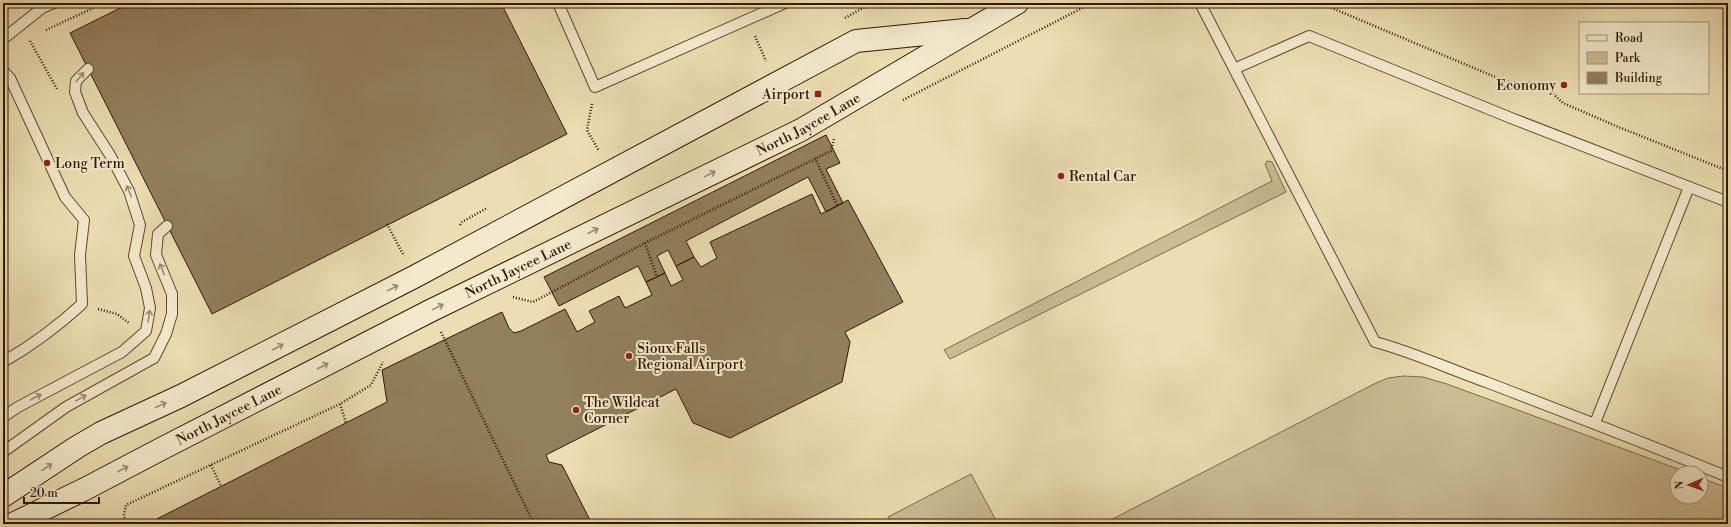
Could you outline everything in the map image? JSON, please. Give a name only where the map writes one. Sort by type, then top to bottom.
[{"type":"main road","name":"North Jaycee Lane","points":[[13,524],[85,489],[430,311],[800,130],[1017,3]]},
{"type":"main road","points":[[3,496],[77,447],[101,433],[181,396],[414,277],[856,41],[974,29]]},
{"type":"lane","points":[[3,39],[42,8],[54,3]]},
{"type":"lane","points":[[558,3],[595,87],[785,3]]},
{"type":"lane","points":[[1200,3],[1375,342],[1399,349],[1595,423],[1728,477]]},
{"type":"lane","points":[[1234,69],[1309,36],[1511,118],[1728,202]]},
{"type":"lane","points":[[3,417],[18,407],[122,352],[146,331],[150,308],[146,288],[134,256],[140,225],[138,218],[129,191],[110,155],[83,113],[75,92],[76,81],[88,69]]},
{"type":"lane","points":[[3,71],[10,78],[65,197],[84,220],[80,255],[82,304],[69,316],[22,351],[3,362]]},
{"type":"lane","points":[[1595,423],[1689,187]]},
{"type":"lane","points":[[3,452],[66,407],[154,358],[166,334],[172,314],[172,294],[156,255],[158,234],[167,226]]},
{"type":"path","points":[[898,103],[1092,3]]},
{"type":"path","points":[[1320,3],[1507,82],[1531,84],[1548,89],[1563,103],[1728,171]]},
{"type":"path","points":[[748,20],[766,61]]},
{"type":"path","points":[[595,87],[587,130],[600,151]]},
{"type":"path","points":[[513,297],[533,302],[645,243],[831,151],[835,135]]},
{"type":"path","points":[[815,158],[837,205]]},
{"type":"path","points":[[387,224],[407,262]]},
{"type":"path","points":[[645,243],[657,277]]},
{"type":"path","points":[[434,333],[440,330],[534,524]]},
{"type":"path","points":[[126,524],[124,515],[126,505],[340,404],[371,385],[383,362],[387,360]]},
{"type":"path","points":[[340,404],[346,423]]},
{"type":"path","points":[[211,465],[221,486]]},
{"type":"green space","points":[[1267,161],[1272,162],[1286,192],[950,359],[944,350],[1272,181],[1265,164]]},
{"type":"green space","points":[[1404,376],[1423,377],[1447,384],[1669,466],[1669,505],[1709,505],[1709,481],[1728,488],[1728,524],[1103,524],[1388,378]]},
{"type":"green space","points":[[971,474],[998,524],[892,524],[888,517]]},
{"type":"building","points":[[130,3],[501,3],[567,134],[212,314],[70,33]]},
{"type":"building","points":[[826,135],[840,163],[826,169],[843,203],[826,212],[808,177],[686,241],[694,257],[676,266],[668,250],[657,256],[665,273],[646,282],[638,266],[559,306],[544,277]]},
{"type":"building","name":"Sioux Falls Regional Airport","points":[[812,194],[821,214],[848,200],[903,302],[845,332],[850,342],[842,382],[730,438],[693,423],[676,389],[546,455],[549,462],[562,465],[592,524],[147,524],[387,402],[382,370],[502,312],[509,328],[514,333],[565,309],[577,332],[595,322],[589,311],[619,296],[625,308],[652,295],[646,282],[665,273],[671,286],[683,280],[676,266],[694,257],[701,267],[717,258],[710,242]]},
{"type":"place","name":"Economy","points":[[1564,85]]},
{"type":"place","name":"Airport","points":[[818,94]]},
{"type":"place","name":"Long Term","points":[[47,163]]},
{"type":"place","name":"Rental Car","points":[[1061,176]]},
{"type":"place","name":"Sioux Falls Regional Airport","points":[[629,356]]},
{"type":"place","name":"The Wildcat Corner","points":[[576,410]]}]
